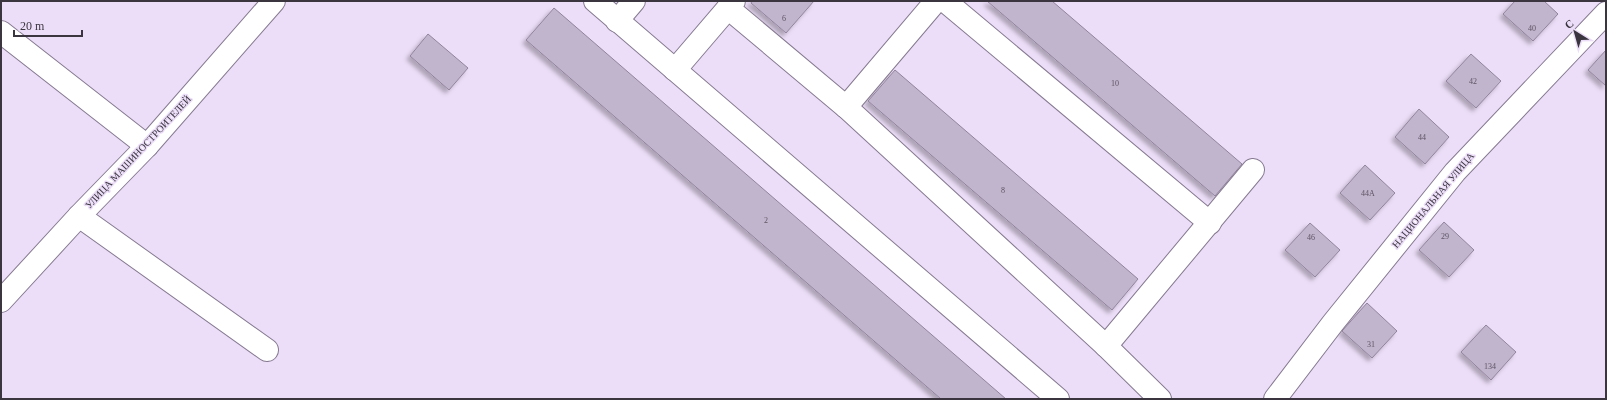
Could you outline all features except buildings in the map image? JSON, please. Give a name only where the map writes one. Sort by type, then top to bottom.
[{"type":"street","name":"УЛИЦА МАШИНОСТРОИТЕЛЕЙ","points":[[1,301],[79,216],[147,146],[274,1]]},
{"type":"street","points":[[595,1],[1058,399]]},
{"type":"street","points":[[617,20],[634,1]]},
{"type":"street","points":[[846,107],[936,1]]},
{"type":"street","points":[[945,1],[1210,223]]},
{"type":"street","points":[[675,70],[731,4],[846,107],[1106,346],[1160,399]]},
{"type":"street","name":"НАЦИОНАЛЬНАЯ УЛИЦА","points":[[1275,399],[1333,323],[1454,172],[1606,13]]},
{"type":"street","points":[[1,32],[147,146]]},
{"type":"street","points":[[1106,346],[1253,170]]},
{"type":"street","points":[[79,216],[267,350]]}]
